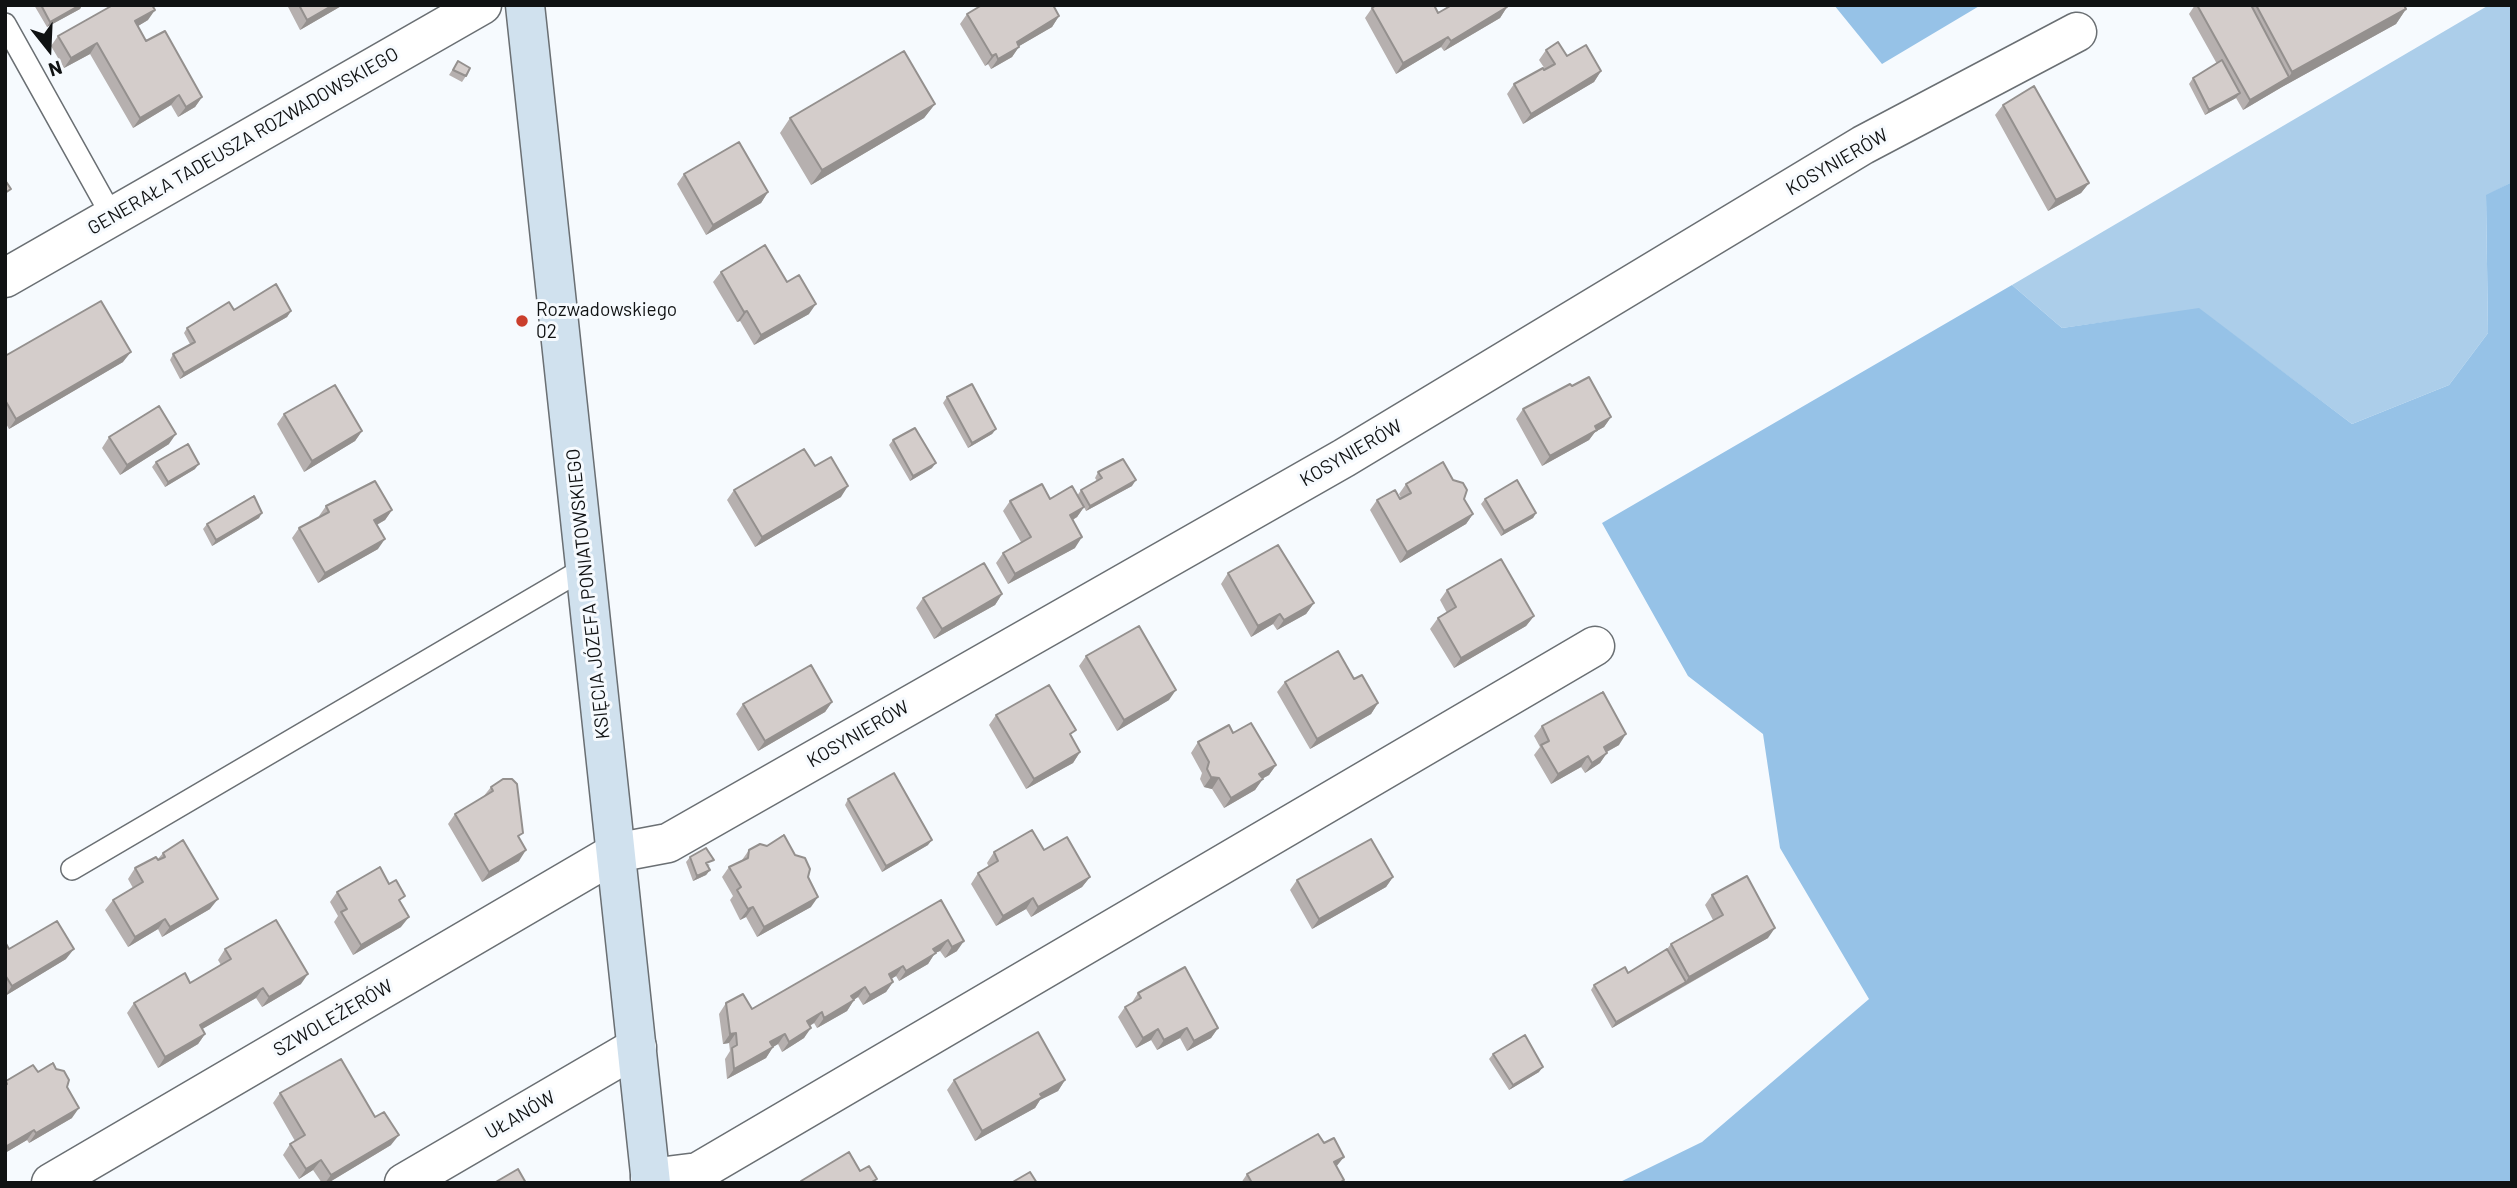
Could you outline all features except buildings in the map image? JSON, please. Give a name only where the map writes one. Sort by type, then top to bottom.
[{"type":"street","name":"GENERAŁA TADEUSZA ROZWADOWSKIEGO","points":[[5,278],[482,5]]},
{"type":"street","name":"KSIĘCIA JÓZEFA PONIATOWSKIEGO","points":[[526,5],[651,1180]]},
{"type":"street","name":"KOSYNIERÓW","points":[[615,853],[668,843],[1344,458],[1863,145],[2077,32]]},
{"type":"street","points":[[651,1180],[698,1172],[1595,646]]},
{"type":"street","name":"SZWOLEŻERÓW","points":[[51,1183],[615,853]]},
{"type":"street","name":"UŁANÓW","points":[[404,1183],[636,1047]]},
{"type":"lane","points":[[5,24],[112,216]]},
{"type":"lane","points":[[72,869],[585,568]]},
{"type":"shaded area","points":[[1834,5],[1981,5],[1882,64]]},
{"type":"shaded area","points":[[2489,5],[2512,5],[2512,182],[2486,196],[2488,333],[2449,385],[2352,424],[2199,309],[2062,328],[2012,285]]},
{"type":"shaded area","points":[[2512,182],[2512,1183],[1618,1183],[1702,1142],[1869,999],[1780,848],[1763,734],[1688,676],[1602,523],[2012,285],[2062,328],[2199,308],[2352,424],[2449,385],[2488,333],[2486,195]]},
{"type":"place","name":"Rozwadowskiego 02","points":[[522,321]]}]
